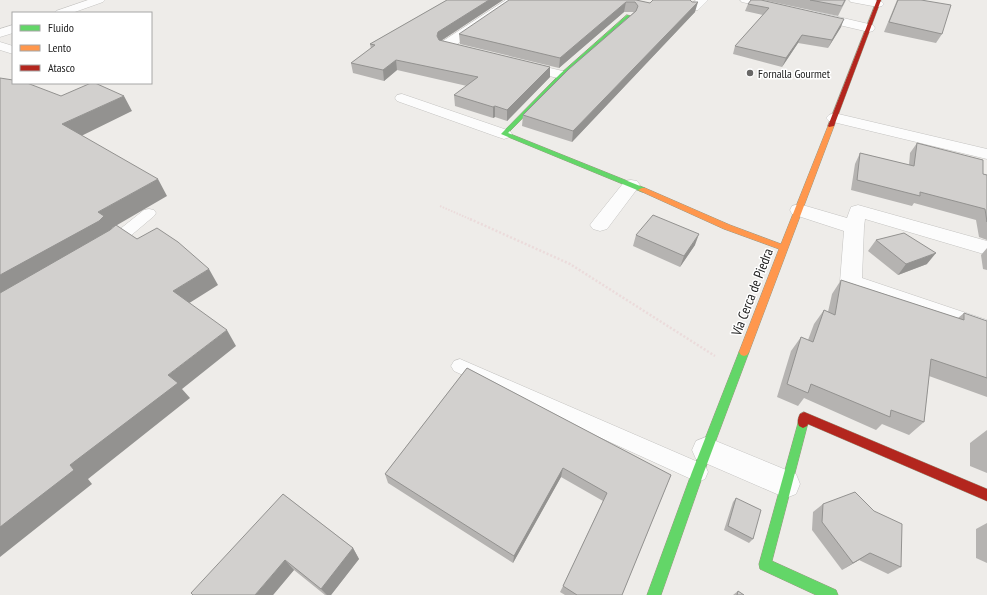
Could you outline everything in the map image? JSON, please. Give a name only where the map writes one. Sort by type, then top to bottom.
[{"type":"street","points":[[63,12],[99,0]]},
{"type":"street","points":[[460,50],[445,46],[514,0]]},
{"type":"street","points":[[746,0],[869,28]]},
{"type":"street","points":[[856,0],[879,2]]},
{"type":"street","name":"Vía Cerca de Piedra","points":[[654,595],[702,461],[879,2]]},
{"type":"street","points":[[504,134],[562,75],[629,16]]},
{"type":"street","points":[[0,33],[12,29]]},
{"type":"street","points":[[0,46],[12,50]]},
{"type":"street","points":[[511,62],[562,75]]},
{"type":"street","points":[[402,98],[504,134],[632,185],[727,227],[784,248]]},
{"type":"street","points":[[834,118],[987,154]]},
{"type":"street","points":[[600,225],[632,185]]},
{"type":"street","points":[[799,210],[854,226]]},
{"type":"street","points":[[987,248],[858,211],[854,226],[851,282],[987,329]]},
{"type":"street","points":[[831,595],[766,564],[804,417],[987,495]]},
{"type":"street","points":[[702,461],[786,484]]},
{"type":"lane","points":[[95,254],[116,242],[149,213]]},
{"type":"lane","points":[[460,366],[702,461]]},
{"type":"path","points":[[440,206],[570,264],[737,370]]},
{"type":"building","points":[[447,0],[489,0],[438,32],[437,36],[439,40],[550,67],[507,110],[454,95],[478,77],[396,60],[383,70],[351,63],[375,45],[370,44]]},
{"type":"building","points":[[509,0],[636,0],[650,3],[653,0],[690,0],[692,2],[698,2],[573,131],[523,115],[569,69],[636,11],[638,6],[635,2],[626,2],[560,58],[459,34]]},
{"type":"building","points":[[751,0],[761,0],[844,19],[832,40],[802,35],[786,58],[735,46],[769,8],[748,4]]},
{"type":"building","points":[[810,0],[845,0],[842,6]]},
{"type":"building","points":[[898,0],[921,0],[951,5],[942,34],[889,22]]},
{"type":"building","points":[[0,78],[12,80],[12,84],[30,84],[61,96],[89,84],[97,84],[124,96],[62,124],[158,179],[98,212],[104,216],[99,221],[0,275]]},
{"type":"building","points":[[917,143],[983,160],[983,174],[987,175],[987,222],[985,209],[920,192],[920,196],[857,180],[860,153],[914,166]]},
{"type":"building","points":[[653,215],[699,234],[684,256],[636,235]]},
{"type":"building","points":[[116,225],[137,239],[157,228],[178,242],[209,269],[173,291],[227,330],[168,375],[178,383],[70,465],[74,470],[0,527],[0,293],[110,230]]},
{"type":"building","points":[[904,233],[936,253],[906,264],[876,240]]},
{"type":"building","points":[[841,280],[964,320],[964,313],[987,321],[987,378],[931,359],[924,422],[891,410],[890,417],[811,384],[808,393],[787,384],[801,337],[813,342],[824,310],[835,315]]},
{"type":"building","points":[[467,368],[671,475],[622,595],[577,595],[563,586],[607,493],[563,468],[514,556],[385,474]]},
{"type":"building","points":[[855,492],[874,511],[902,524],[901,567],[870,553],[853,563],[822,522],[823,504]]},
{"type":"building","points":[[283,494],[353,548],[321,589],[285,560],[255,595],[193,595],[191,593]]},
{"type":"building","points":[[736,498],[761,510],[753,539],[728,526]]},
{"type":"building","points":[[738,591],[744,595],[737,595]]},
{"type":"traffic: fast","points":[[629,16],[562,75],[504,134],[642,190]]},
{"type":"traffic: fast","points":[[654,595],[698,472],[744,352]]},
{"type":"traffic: fast","points":[[803,423],[765,564],[831,595]]},
{"type":"traffic: slow","points":[[744,352],[831,126]]},
{"type":"traffic: slow","points":[[642,190],[727,227],[784,248]]},
{"type":"traffic: jam","points":[[831,126],[879,0]]},
{"type":"traffic: jam","points":[[803,423],[804,417],[987,495]]},
{"type":"place","name":"Fornalla Gourmet","points":[[750,73]]}]
